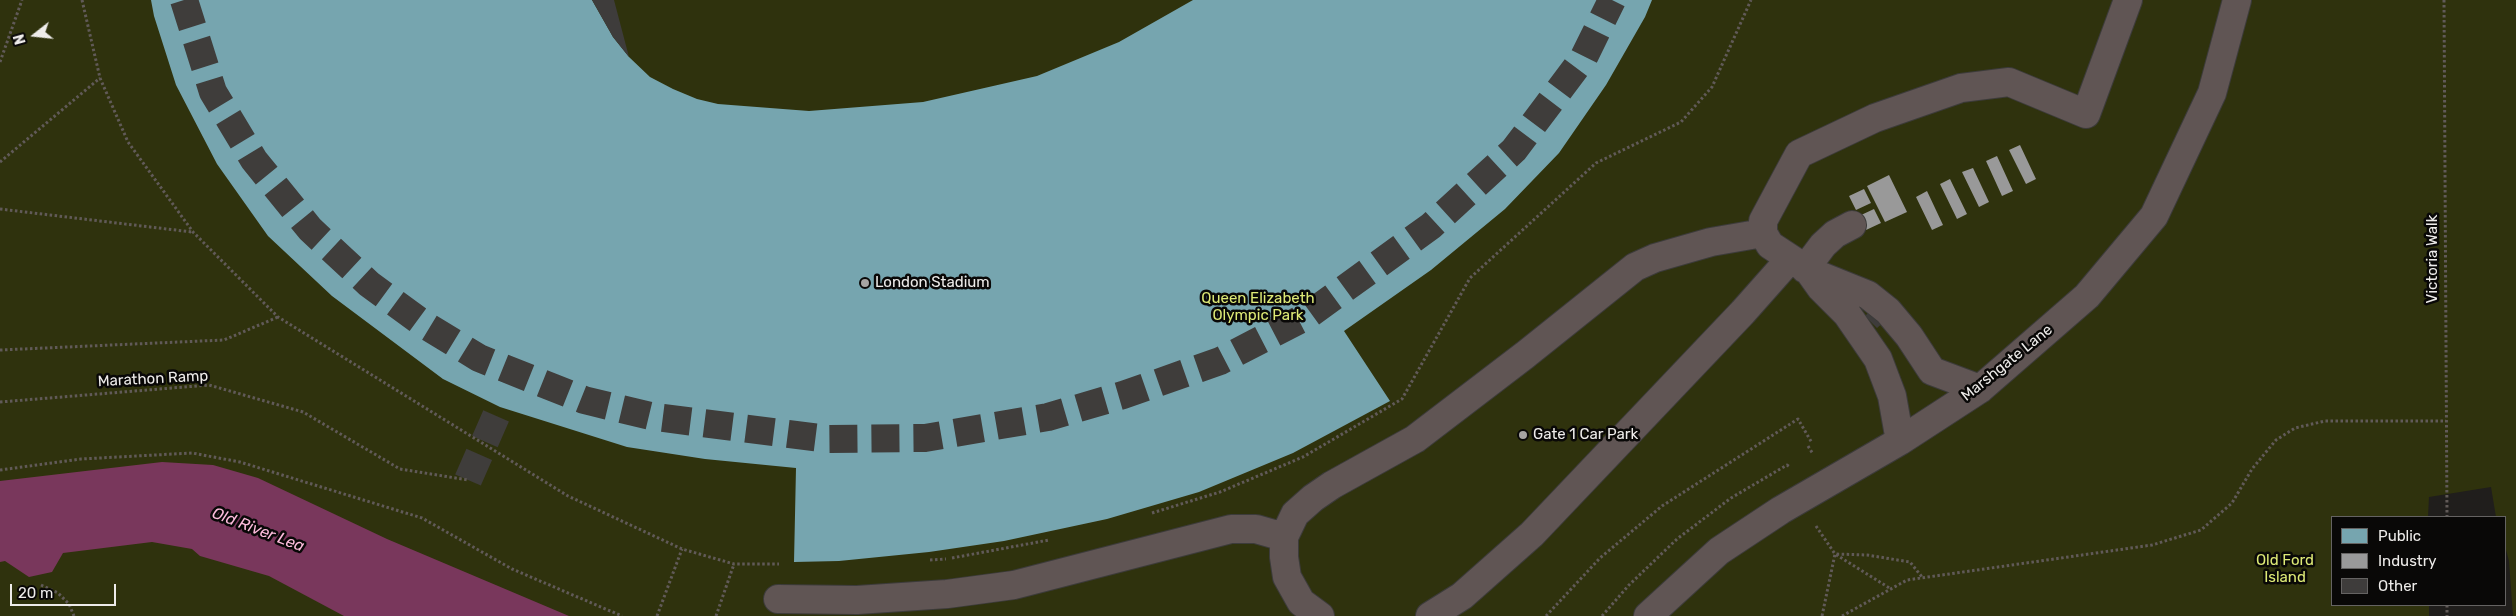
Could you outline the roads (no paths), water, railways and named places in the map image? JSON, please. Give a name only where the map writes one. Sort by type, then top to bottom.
[{"type":"street","points":[[1980,389],[1932,371],[1909,336],[1888,311],[1868,295],[1802,267],[1770,245],[1763,233],[1763,221],[1799,154],[1875,118],[1961,88],[2009,82],[2086,114],[2128,0]]},
{"type":"street","name":"Marshgate Lane","points":[[1648,616],[1719,551],[1806,494],[1900,441],[1980,389],[2087,296],[2154,216],[2212,93],[2237,0]]},
{"type":"street","points":[[1430,616],[1462,596],[1532,534],[1743,312],[1802,267],[1835,234],[1852,225]]},
{"type":"street","points":[[1320,616],[1301,602],[1287,577],[1284,558],[1284,537],[1295,514],[1312,498],[1415,439],[1525,355],[1619,278],[1635,268],[1655,258],[1702,245],[1763,233]]},
{"type":"street","points":[[1802,267],[1846,314],[1878,359],[1892,396],[1900,441]]},
{"type":"street","points":[[778,599],[856,600],[947,594],[1014,585],[1231,529],[1256,529],[1284,537]]},
{"type":"water","name":"Old River Lea","points":[[162,462],[213,465],[258,478],[387,539],[569,616],[344,616],[269,576],[200,556],[192,549],[152,542],[63,553],[52,572],[29,577],[5,561],[0,562],[0,481]]},
{"type":"tunnel","points":[[184,0],[213,92],[254,160],[310,229],[369,284],[425,325],[479,358],[584,400],[655,417],[829,439],[925,438],[1048,417],[1123,395],[1220,361],[1307,316],[1431,226],[1514,150],[1584,57],[1612,0]]},
{"type":"tunnel","points":[[468,480],[500,407]]},
{"type":"place","name":"London Stadium","points":[[865,283]]},
{"type":"place","name":"Gate 1 Car Park","points":[[1523,435]]},
{"type":"park label","name":"Queen Elizabeth Olympic Park","points":[[1258,308]]},
{"type":"park label","name":"Old Ford Island","points":[[2285,570]]}]
